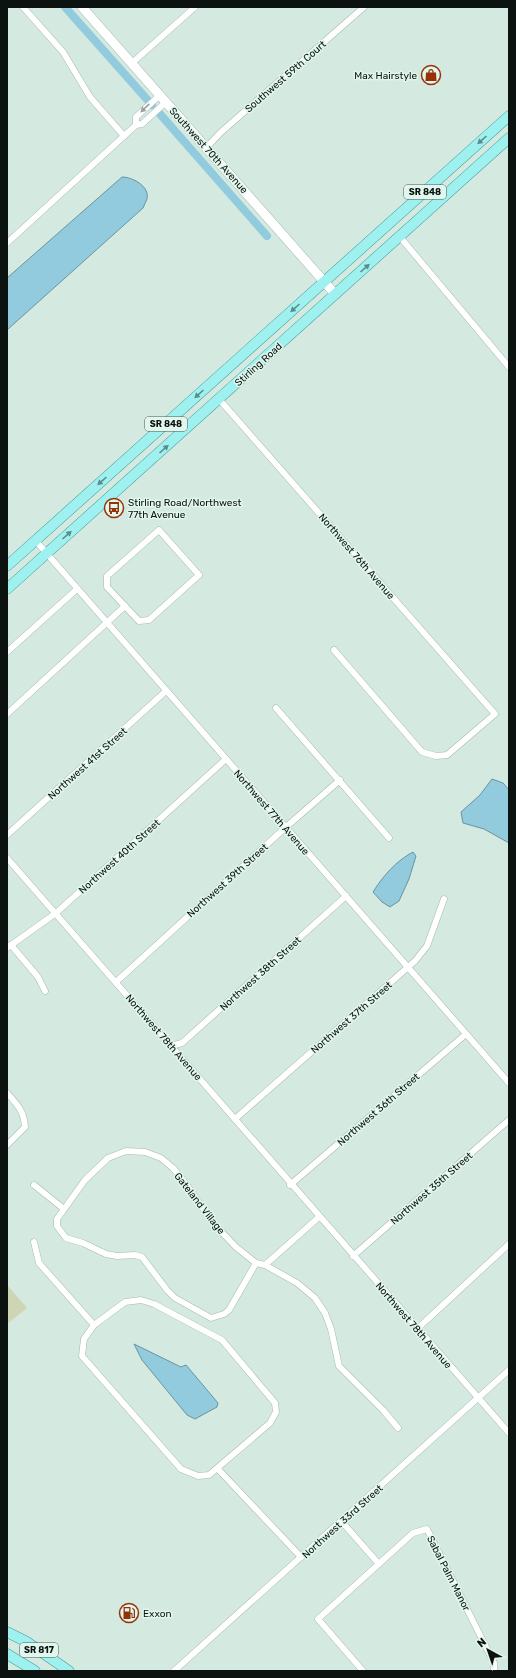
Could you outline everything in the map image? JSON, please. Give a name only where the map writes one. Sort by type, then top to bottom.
[{"type":"main road","name":"Stirling Road","points":[[7,566],[509,116]]},
{"type":"main road","name":"Stirling Road","points":[[7,589],[509,138]]},
{"type":"main road","points":[[460,160],[470,173]]},
{"type":"main road","name":"SR 817","points":[[7,1632],[27,1642],[69,1671]]},
{"type":"main road","name":"SR 817","points":[[7,1654],[35,1671]]},
{"type":"street","points":[[23,7],[62,52],[90,97],[124,136]]},
{"type":"street","name":"Southwest 70th Avenue","points":[[82,7],[335,294]]},
{"type":"street","points":[[132,63],[195,7]]},
{"type":"street","name":"Southwest 59th Court","points":[[207,147],[220,133],[364,7]]},
{"type":"street","points":[[136,125],[136,116],[160,95]]},
{"type":"street","points":[[7,243],[136,125],[142,124],[166,102]]},
{"type":"street","points":[[400,237],[509,367]]},
{"type":"street","name":"Northwest 76th Avenue","points":[[219,399],[495,714],[448,755],[436,756],[422,752],[334,650]]},
{"type":"street","points":[[159,530],[199,575],[149,620],[139,621],[125,606],[107,587],[107,576],[159,530]]},
{"type":"street","name":"Northwest 77th Avenue","points":[[35,540],[509,1083]]},
{"type":"street","points":[[7,652],[77,589]]},
{"type":"street","points":[[7,714],[125,606]]},
{"type":"street","name":"Northwest 41st Street","points":[[7,835],[166,691]]},
{"type":"street","points":[[276,708],[389,838]]},
{"type":"street","name":"Northwest 40th Street","points":[[9,947],[56,913],[226,759]]},
{"type":"street","name":"Northwest 39th Street","points":[[116,982],[286,827],[340,780]]},
{"type":"street","name":"Northwest 78th Avenue","points":[[7,858],[235,1119],[290,1185],[509,1433]]},
{"type":"street","name":"Northwest 38th Street","points":[[171,1046],[182,1043],[346,896]]},
{"type":"street","name":"Northwest 37th Street","points":[[235,1119],[415,961],[427,946],[444,899]]},
{"type":"street","points":[[9,947],[38,977],[45,991]]},
{"type":"street","name":"Northwest 36th Street","points":[[290,1185],[466,1034]]},
{"type":"street","points":[[7,1093],[22,1110],[25,1127],[7,1145]]},
{"type":"street","name":"Northwest 35th Street","points":[[353,1256],[509,1120]]},
{"type":"street","name":"Gateland Village","points":[[256,1263],[229,1310],[224,1314],[211,1318],[175,1298],[167,1290],[142,1257],[135,1255],[117,1256],[106,1254],[83,1243],[66,1238],[57,1226],[58,1220],[85,1180],[108,1158],[126,1151],[145,1152],[161,1158],[173,1168],[213,1223],[236,1247],[256,1263],[265,1265],[297,1283],[315,1298],[325,1312],[331,1329],[339,1366],[398,1428]]},
{"type":"street","points":[[34,1185],[64,1209]]},
{"type":"street","points":[[265,1265],[319,1217]]},
{"type":"street","points":[[34,1242],[39,1263],[94,1325]]},
{"type":"street","points":[[417,1329],[509,1244]]},
{"type":"street","points":[[141,1300],[154,1304],[222,1340],[275,1403],[276,1412],[270,1423],[218,1469],[208,1475],[198,1476],[181,1469],[82,1356],[84,1339],[94,1325],[125,1302],[141,1300]]},
{"type":"street","name":"Northwest 33rd Street","points":[[174,1671],[342,1522],[509,1370]]},
{"type":"street","points":[[218,1469],[301,1557]]},
{"type":"street","points":[[342,1522],[379,1564]]},
{"type":"street","name":"Sabal Palm Manor","points":[[363,1671],[318,1619],[412,1533],[427,1529],[494,1663],[494,1671]]},
{"type":"green space","points":[[7,1285],[27,1308],[7,1324]]},
{"type":"water","points":[[122,177],[126,177],[139,183],[146,190],[147,199],[143,208],[7,330],[7,278]]},
{"type":"water","points":[[492,779],[503,783],[509,790],[509,843],[484,829],[463,823],[461,812],[480,795]]},
{"type":"water","points":[[413,852],[416,856],[409,879],[399,901],[390,907],[382,902],[373,892],[390,869]]},
{"type":"water","points":[[134,1344],[181,1367],[186,1365],[218,1403],[217,1407],[195,1419],[187,1415],[142,1360]]},
{"type":"waterway","points":[[65,7],[152,105]]},
{"type":"waterway","points":[[160,114],[267,236]]},
{"type":"place","name":"Max Hairstyle","points":[[431,75]]},
{"type":"place","name":"Stirling Road/Northwest 77th Avenue","points":[[114,508]]},
{"type":"place","name":"Exxon","points":[[129,1613]]}]
